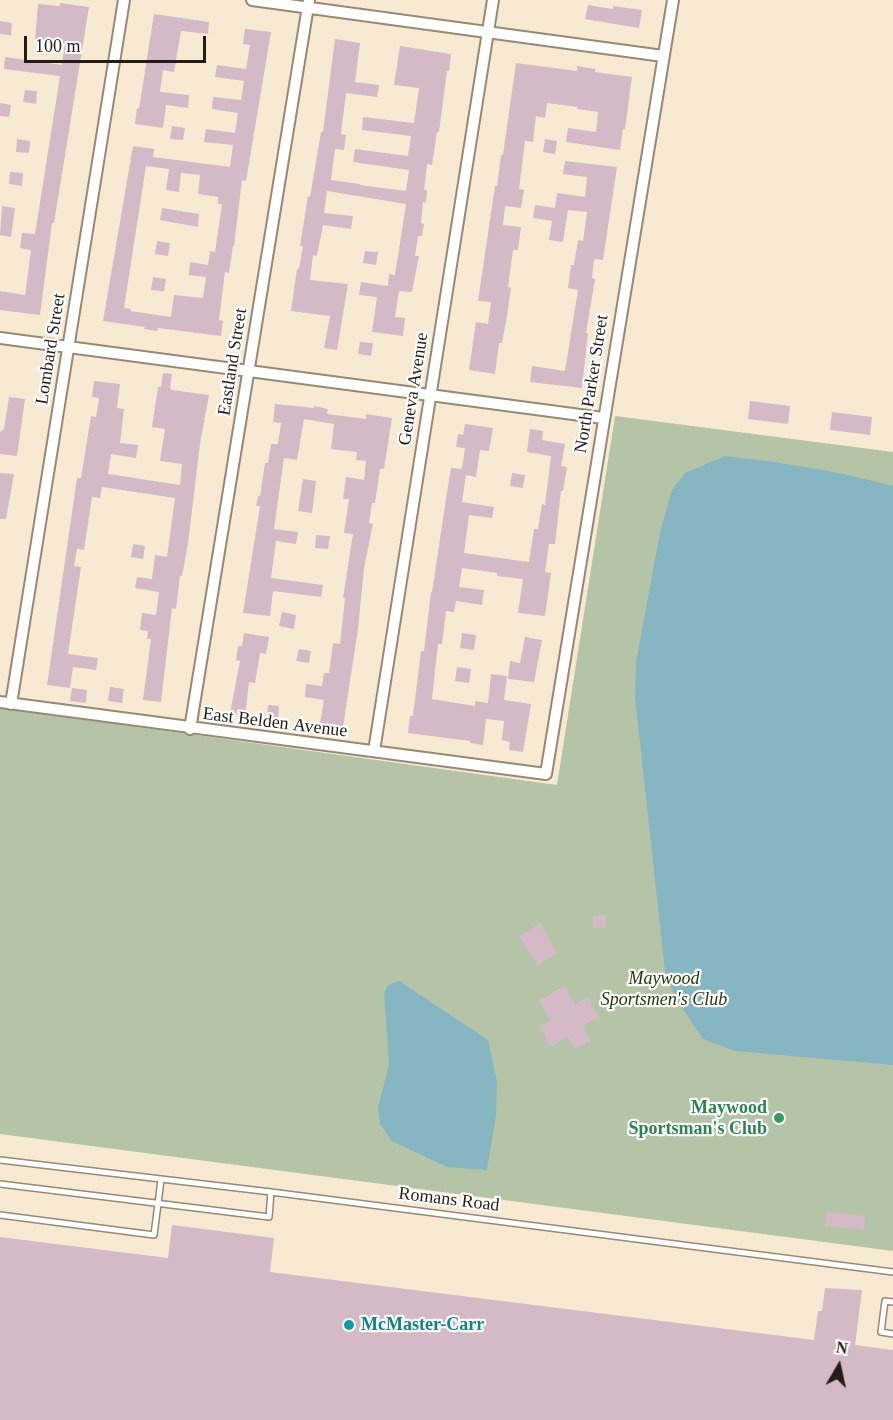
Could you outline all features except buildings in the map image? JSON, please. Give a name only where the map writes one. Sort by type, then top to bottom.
[{"type":"street","name":"Lombard Street","points":[[6,703],[68,347],[124,0]]},
{"type":"street","points":[[252,0],[308,4],[663,56]]},
{"type":"street","name":"Geneva Avenue","points":[[374,752],[493,0]]},
{"type":"street","name":"North Parker Street","points":[[546,774],[673,0]]},
{"type":"street","name":"Eastland Street","points":[[190,729],[308,4]]},
{"type":"street","points":[[0,338],[603,418]]},
{"type":"street","name":"East Belden Avenue","points":[[6,703],[546,774]]},
{"type":"lane","name":"Romans Road","points":[[0,1160],[271,1192],[893,1272]]},
{"type":"lane","points":[[0,1215],[154,1235],[161,1180]]},
{"type":"lane","points":[[0,1184],[269,1218],[271,1192]]},
{"type":"lane","points":[[893,1302],[885,1300],[881,1332],[893,1334]]},
{"type":"green space","name":"Maywood Sportsmen's Club","points":[[615,416],[893,452],[893,1251],[0,1134],[0,708],[557,785]]},
{"type":"water","points":[[725,456],[809,468],[893,486],[893,1065],[735,1051],[703,1039],[676,999],[665,971],[635,697],[636,662],[660,533],[672,490],[685,473]]},
{"type":"water","points":[[399,981],[488,1040],[497,1081],[496,1115],[487,1170],[447,1167],[392,1141],[380,1124],[378,1108],[389,1065],[384,993],[388,985]]},
{"type":"place","name":"Maywood Sportsman's Club","points":[[779,1118]]},
{"type":"place","name":"McMaster-Carr","points":[[349,1325]]}]
